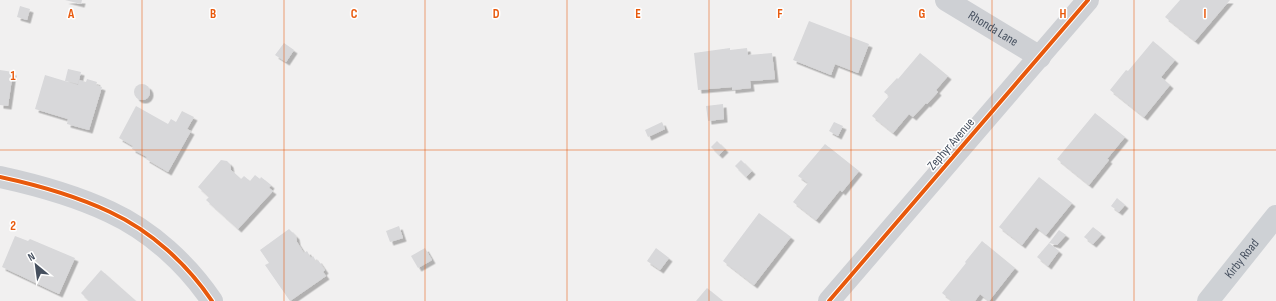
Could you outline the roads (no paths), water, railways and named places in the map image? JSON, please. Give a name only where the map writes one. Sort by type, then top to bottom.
[{"type":"main road","name":"Kirby Road","points":[[1208,301],[1276,216]]},
{"type":"street","name":"Rhonda Lane","points":[[946,0],[1040,57]]},
{"type":"street","name":"Zephyr Avenue","points":[[829,301],[1088,0]]},
{"type":"street","points":[[0,177],[52,190],[110,212],[141,230],[182,263],[212,301]]}]
